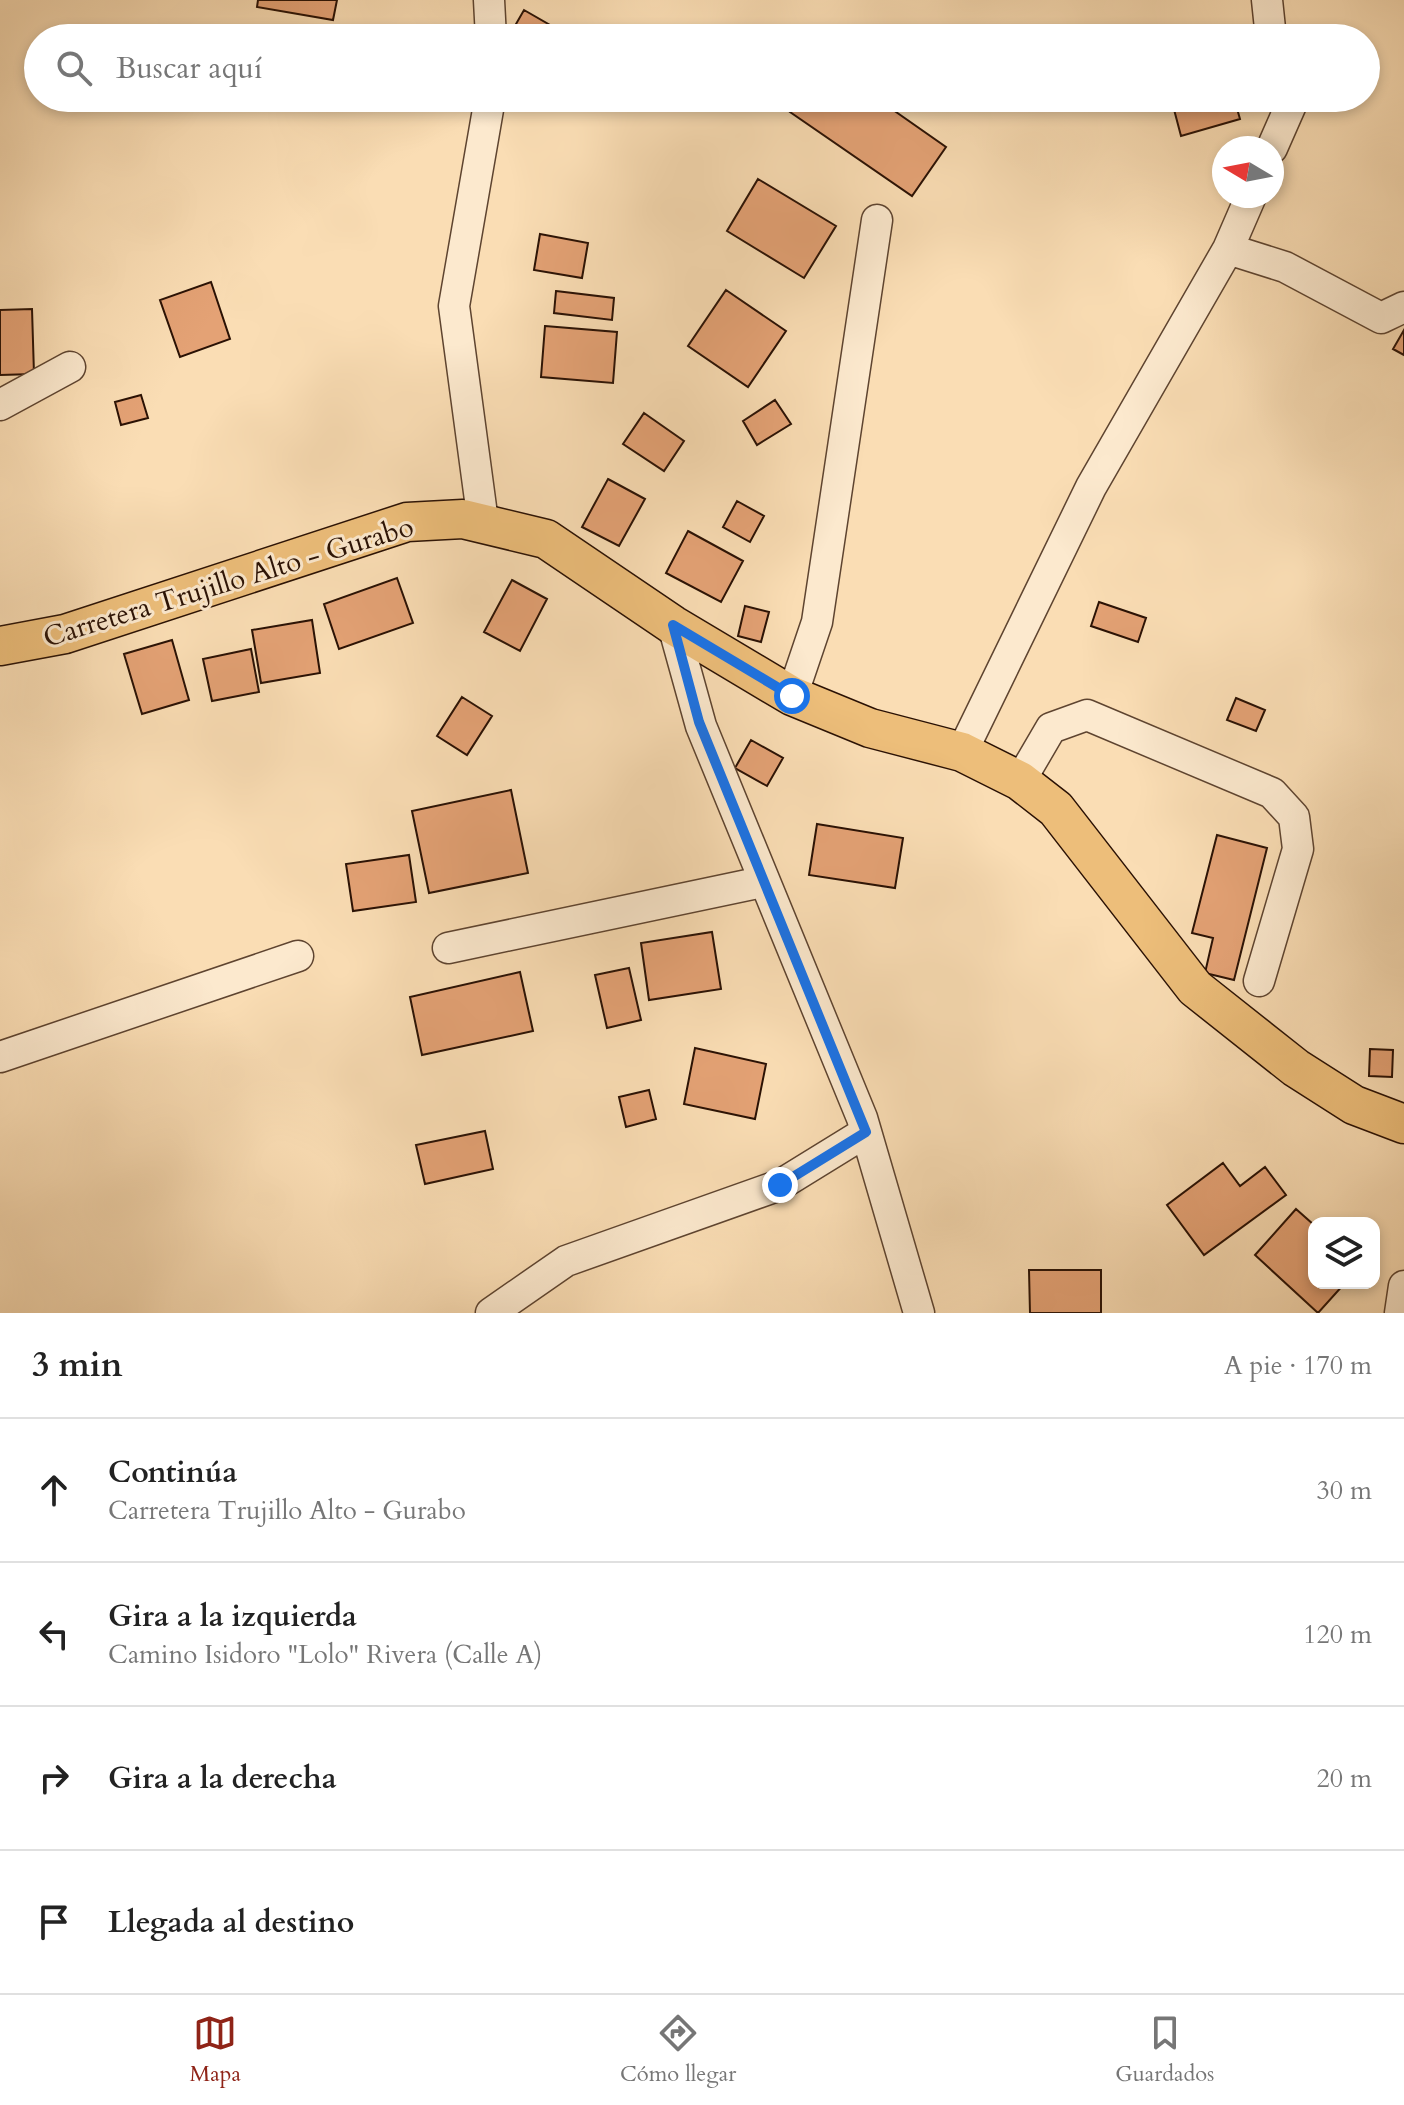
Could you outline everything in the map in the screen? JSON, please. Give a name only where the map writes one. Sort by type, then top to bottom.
[{"type":"main road","name":"Carretera Trujillo Alto - Gurabo","points":[[0,646],[65,634],[374,530],[407,522],[463,519],[546,539],[673,625],[792,696],[870,728],[962,752],[1020,781],[1056,809],[1195,988],[1296,1068],[1354,1105],[1404,1124]]},
{"type":"street","points":[[489,0],[490,24]]},
{"type":"street","points":[[1267,0],[1270,24]]},
{"type":"street","points":[[483,522],[454,306],[488,112]]},
{"type":"street","points":[[1277,136],[1288,112]]},
{"type":"street","points":[[962,752],[1091,487],[1228,249],[1246,208]]},
{"type":"street","points":[[792,696],[817,622],[877,220]]},
{"type":"street","points":[[1228,249],[1285,267],[1381,318],[1404,307]]},
{"type":"street","points":[[0,405],[70,367]]},
{"type":"street","points":[[673,625],[699,722],[866,1132],[919,1313]]},
{"type":"street","points":[[0,630],[65,634]]},
{"type":"street","points":[[1020,781],[1051,728],[1087,715],[1272,793],[1294,817],[1298,849],[1259,981]]},
{"type":"street","points":[[448,948],[762,882]]},
{"type":"street","points":[[0,1057],[298,956]]},
{"type":"street","points":[[491,1313],[566,1261],[780,1185],[866,1132]]},
{"type":"street","points":[[1400,1313],[1404,1286]]},
{"type":"building","points":[[258,0],[337,0],[333,20],[257,7]]},
{"type":"building","points":[[524,10],[548,24],[516,24]]},
{"type":"building","points":[[790,112],[896,112],[946,147],[912,196]]},
{"type":"building","points":[[1175,112],[1238,112],[1240,119],[1181,136]]},
{"type":"building","points":[[758,179],[836,226],[804,278],[727,231]]},
{"type":"building","points":[[540,234],[588,243],[582,278],[534,270]]},
{"type":"building","points":[[211,282],[230,339],[180,357],[160,300]]},
{"type":"building","points":[[726,290],[786,331],[748,387],[688,346]]},
{"type":"building","points":[[556,291],[614,298],[612,320],[554,313]]},
{"type":"building","points":[[32,309],[34,374],[0,375],[0,310]]},
{"type":"building","points":[[545,326],[617,332],[613,383],[541,377]]},
{"type":"building","points":[[1404,330],[1404,355],[1393,349]]},
{"type":"building","points":[[141,395],[148,418],[121,425],[115,402]]},
{"type":"building","points":[[775,400],[791,424],[757,445],[743,421]]},
{"type":"building","points":[[644,413],[684,441],[664,471],[623,444]]},
{"type":"building","points":[[608,479],[645,499],[619,546],[582,527]]},
{"type":"building","points":[[737,501],[764,516],[750,542],[723,527]]},
{"type":"building","points":[[688,531],[743,561],[721,602],[666,573]]},
{"type":"building","points":[[397,578],[413,623],[339,649],[324,604]]},
{"type":"building","points":[[512,580],[547,599],[520,651],[484,632]]},
{"type":"building","points":[[1099,602],[1146,618],[1138,642],[1091,626]]},
{"type":"building","points":[[745,606],[769,612],[761,642],[738,636]]},
{"type":"building","points":[[312,620],[320,673],[261,683],[252,630]]},
{"type":"building","points":[[172,640],[189,700],[142,714],[124,654]]},
{"type":"building","points":[[251,649],[259,692],[212,701],[203,659]]},
{"type":"building","points":[[462,697],[492,716],[467,755],[437,736]]},
{"type":"building","points":[[1236,698],[1265,710],[1256,731],[1227,720]]},
{"type":"building","points":[[751,740],[783,758],[767,786],[735,768]]},
{"type":"building","points":[[511,790],[528,873],[429,893],[412,811]]},
{"type":"building","points":[[817,824],[903,838],[895,888],[809,875]]},
{"type":"building","points":[[1217,835],[1267,848],[1234,980],[1205,973],[1213,938],[1192,933]]},
{"type":"building","points":[[409,855],[416,902],[353,911],[346,864]]},
{"type":"building","points":[[712,932],[721,989],[649,1000],[641,943]]},
{"type":"building","points":[[629,968],[641,1020],[607,1028],[595,975]]},
{"type":"building","points":[[520,972],[533,1031],[422,1055],[410,997]]},
{"type":"building","points":[[695,1048],[766,1064],[755,1119],[684,1104]]},
{"type":"building","points":[[1370,1049],[1393,1050],[1392,1077],[1369,1076]]},
{"type":"building","points":[[649,1090],[656,1119],[626,1127],[619,1097]]},
{"type":"building","points":[[485,1131],[493,1169],[425,1184],[416,1145]]},
{"type":"building","points":[[1223,1163],[1240,1186],[1265,1167],[1286,1195],[1204,1255],[1167,1205]]},
{"type":"building","points":[[1296,1209],[1308,1220],[1308,1289],[1340,1289],[1318,1313],[1255,1255]]},
{"type":"building","points":[[1029,1270],[1101,1270],[1101,1313],[1030,1313]]},
{"type":"route","points":[[780,1185],[866,1132],[699,722],[673,625],[792,696]]}]
